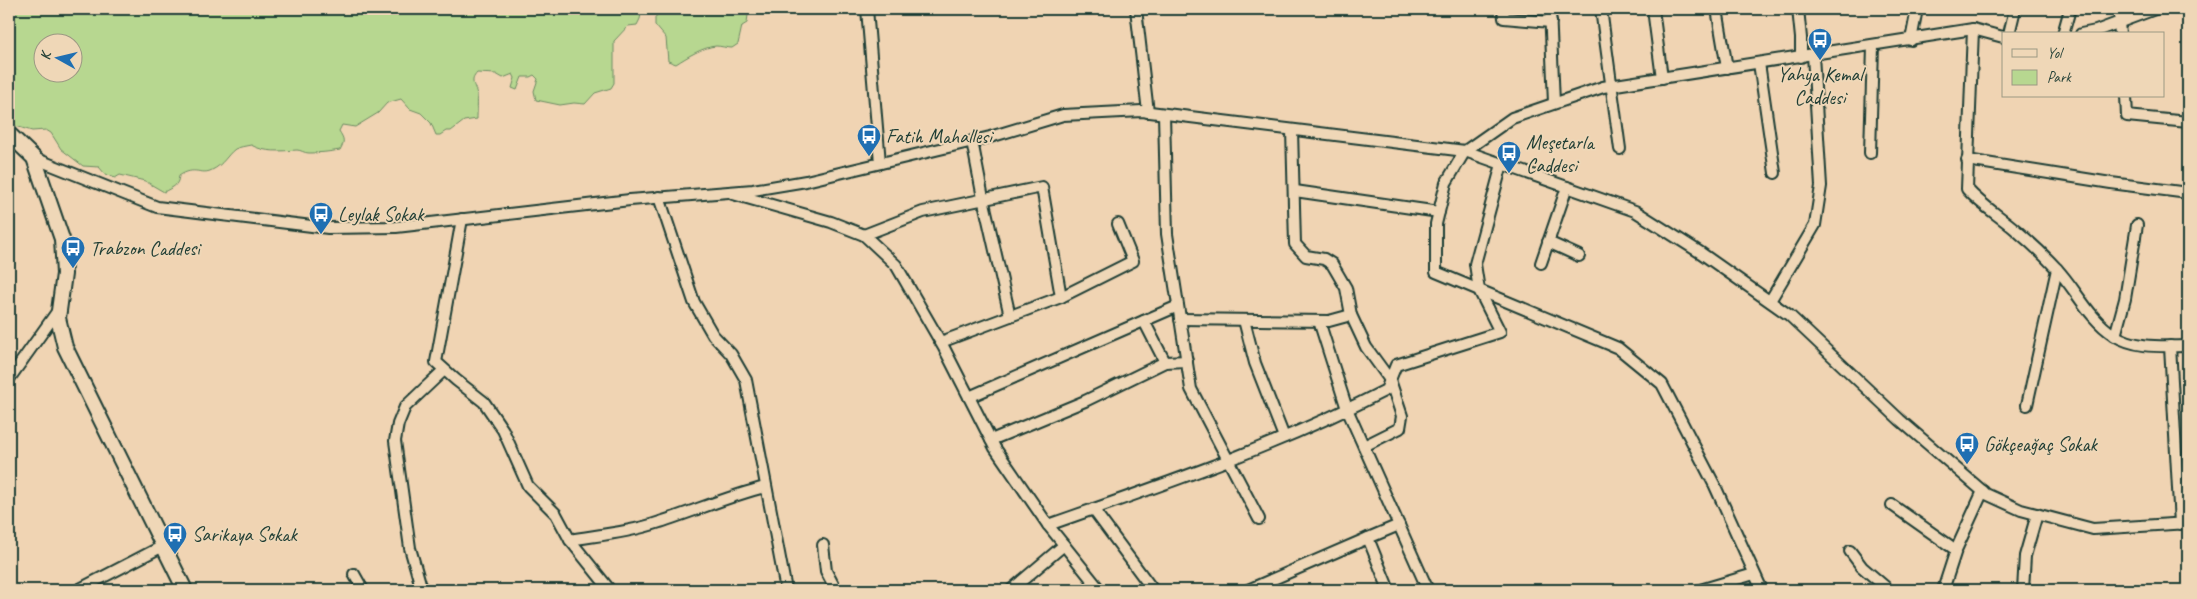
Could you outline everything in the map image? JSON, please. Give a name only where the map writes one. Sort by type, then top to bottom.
[{"type":"street","points":[[867,9],[880,163]]},
{"type":"street","points":[[1136,9],[1148,112]]},
{"type":"street","points":[[1503,9],[1504,18],[1551,22]]},
{"type":"street","points":[[1550,9],[1554,103]]},
{"type":"street","points":[[1601,9],[1620,149]]},
{"type":"street","points":[[1653,9],[1662,78]]},
{"type":"street","points":[[1717,9],[1727,68]]},
{"type":"street","points":[[1798,9],[1801,57]]},
{"type":"street","points":[[1911,40],[1917,9]]},
{"type":"street","points":[[2009,32],[2015,9]]},
{"type":"street","points":[[2064,32],[2070,9]]},
{"type":"street","points":[[2120,32],[2119,22],[2122,9]]},
{"type":"street","points":[[2087,32],[2154,9]]},
{"type":"street","points":[[1973,29],[1967,189],[1979,202],[2016,230],[2058,269],[2088,310],[2114,336],[2144,346],[2188,346]]},
{"type":"street","points":[[1762,590],[1715,486],[1662,384],[1618,348],[1436,272],[1436,224],[1446,183],[1465,151],[1512,118],[1611,86],[1973,29],[2002,37]]},
{"type":"street","points":[[1870,153],[1873,46]]},
{"type":"street","points":[[1770,301],[1815,225],[1822,186],[1813,55]]},
{"type":"street","points":[[1759,63],[1775,173]]},
{"type":"street","points":[[2126,98],[2127,116],[2188,122]]},
{"type":"street","points":[[9,134],[34,158],[157,207],[328,228],[396,227],[658,197],[727,192],[806,181],[972,141],[1064,115],[1148,112],[1465,151],[1635,211],[1701,253],[1789,315],[1900,420],[1983,491],[2021,510],[2093,529],[2184,523],[2170,346]]},
{"type":"street","points":[[1164,114],[1167,234],[1191,388],[1260,519]]},
{"type":"street","points":[[1292,130],[1295,244],[1306,256],[1324,259],[1332,264],[1346,288],[1351,315],[1366,348],[1390,380],[1402,416],[1400,428],[1364,446]]},
{"type":"street","points":[[972,141],[982,198],[1010,316]]},
{"type":"street","points":[[34,158],[62,239],[64,274],[58,318],[65,346],[185,590]]},
{"type":"street","points":[[1967,160],[2188,193]]},
{"type":"street","points":[[1048,525],[1229,461],[1386,390],[1396,365],[1500,332],[1479,290],[1475,264],[1502,164]]},
{"type":"street","points":[[864,236],[923,212],[982,198],[1042,187],[1061,297]]},
{"type":"street","points":[[1541,263],[1566,187]]},
{"type":"street","points":[[1295,191],[1439,212]]},
{"type":"street","points":[[727,192],[831,222],[864,236],[896,265],[940,342],[991,440],[1048,525],[1100,590]]},
{"type":"street","points":[[658,197],[694,302],[713,335],[731,354],[746,380],[765,488],[786,590]]},
{"type":"street","points":[[462,219],[436,362],[484,402],[503,430],[528,486],[556,514],[570,540],[610,590]]},
{"type":"street","points":[[940,342],[1061,297],[1133,261],[1118,224]]},
{"type":"street","points":[[2114,336],[2125,299],[2137,225]]},
{"type":"street","points":[[1548,242],[1580,256]]},
{"type":"street","points":[[2027,405],[2058,269]]},
{"type":"street","points":[[969,397],[1178,306]]},
{"type":"street","points":[[9,379],[59,308]]},
{"type":"street","points":[[1180,319],[1329,321],[1351,315]]},
{"type":"street","points":[[1244,320],[1255,362],[1284,437]]},
{"type":"street","points":[[1144,321],[1165,362]]},
{"type":"street","points":[[1319,321],[1347,409],[1428,590]]},
{"type":"street","points":[[991,440],[1085,401],[1165,362],[1187,361]]},
{"type":"street","points":[[422,590],[410,548],[395,442],[398,424],[405,407],[444,370]]},
{"type":"street","points":[[570,540],[637,529],[736,494],[765,488]]},
{"type":"street","points":[[1943,590],[1956,550],[1983,491]]},
{"type":"street","points":[[1892,505],[1956,550]]},
{"type":"street","points":[[1093,509],[1153,590]]},
{"type":"street","points":[[2023,590],[2025,556],[2037,514]]},
{"type":"street","points":[[1248,590],[1399,525]]},
{"type":"street","points":[[1368,538],[1389,590]]},
{"type":"street","points":[[823,545],[826,571],[836,590]]},
{"type":"street","points":[[1011,590],[1064,545]]},
{"type":"street","points":[[78,590],[163,546]]},
{"type":"street","points":[[1850,550],[1862,567],[1889,590]]},
{"type":"street","points":[[354,574],[363,590]]},
{"type":"street","points":[[1700,590],[1754,574]]},
{"type":"green space","points":[[9,9],[642,9],[637,25],[628,26],[614,41],[614,83],[611,88],[595,93],[585,104],[560,105],[536,100],[534,91],[538,79],[534,75],[522,77],[517,90],[512,88],[515,78],[513,74],[503,78],[496,74],[477,73],[473,81],[477,97],[477,119],[464,121],[451,131],[436,135],[431,123],[421,113],[410,109],[401,99],[387,103],[378,113],[355,127],[342,125],[339,131],[343,138],[340,150],[306,153],[297,150],[268,150],[251,145],[241,147],[235,149],[219,165],[208,172],[189,171],[179,176],[176,185],[164,192],[145,181],[120,175],[115,178],[105,174],[99,167],[83,166],[61,149],[51,133],[46,130],[32,131],[9,124]]},
{"type":"green space","points":[[660,9],[745,9],[748,15],[747,23],[742,26],[738,44],[732,48],[716,46],[706,48],[676,64],[668,61],[666,38],[655,25],[655,18]]},
{"type":"place","name":"Yahya Kemal Caddesi","points":[[1820,61]]},
{"type":"place","name":"Fatih Mahallesi","points":[[869,157]]},
{"type":"place","name":"Meşetarla Caddesi","points":[[1509,174]]},
{"type":"place","name":"Leylak Sokak","points":[[321,235]]},
{"type":"place","name":"Trabzon Caddesi","points":[[73,269]]},
{"type":"place","name":"Gökçeağaç Sokak","points":[[1967,465]]},
{"type":"place","name":"Sarikaya Sokak","points":[[175,555]]}]
